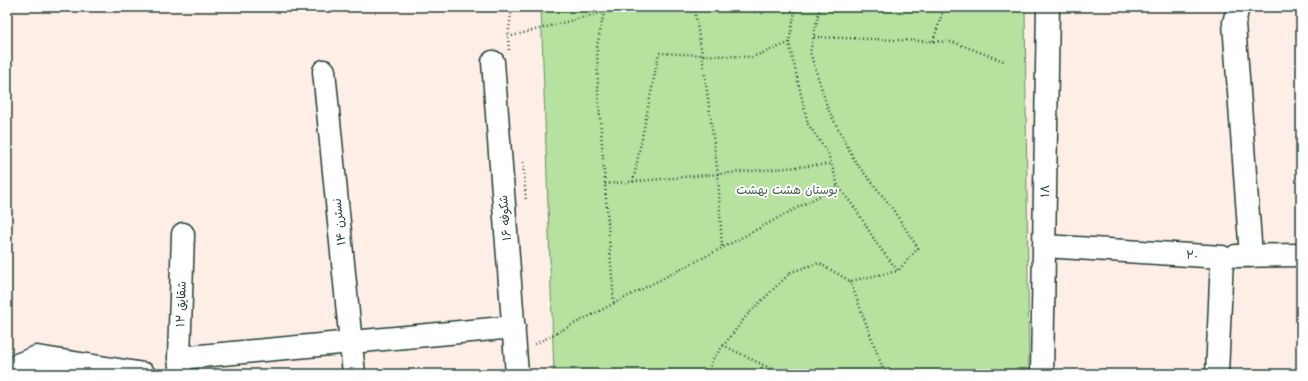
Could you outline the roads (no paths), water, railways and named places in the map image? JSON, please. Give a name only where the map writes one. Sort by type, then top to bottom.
[{"type":"street","name":"۱۸","points":[[1042,374],[1048,7]]},
{"type":"street","points":[[1238,7],[1234,23],[1251,256]]},
{"type":"street","name":"شکوفه ۱۶","points":[[501,57],[517,374]]},
{"type":"street","name":"نسترن ۱۴","points":[[324,71],[354,374]]},
{"type":"street","name":"شقایق ۱۲","points":[[180,366],[183,234]]},
{"type":"street","name":"۲۰","points":[[1044,246],[1222,257],[1301,255]]},
{"type":"street","points":[[1217,374],[1222,257]]},
{"type":"street","points":[[180,366],[351,342],[514,328]]},
{"type":"street","points":[[7,369],[37,357],[144,374]]},
{"type":"park label","name":"بوستان هشت بهشت","points":[[787,190]]}]
